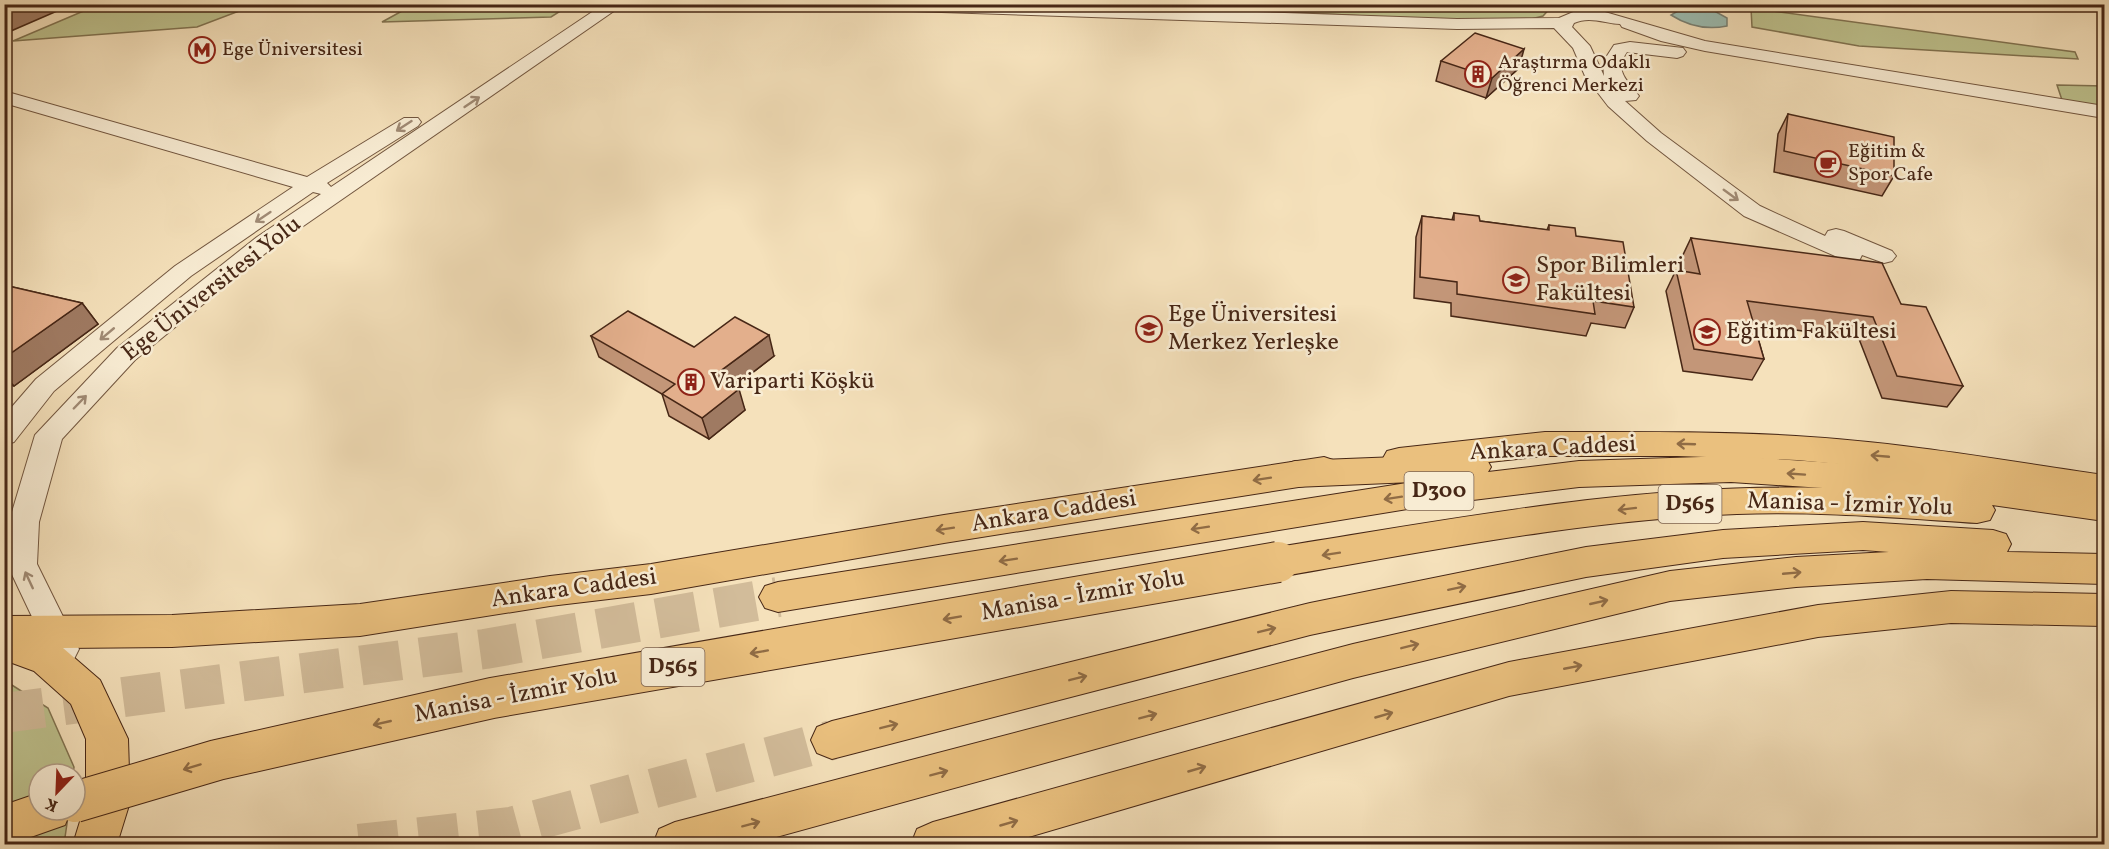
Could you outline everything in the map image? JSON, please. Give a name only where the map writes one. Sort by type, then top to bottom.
[{"type":"main road","name":"Ankara Caddesi","points":[[4,632],[172,631],[360,620],[550,591],[651,579],[944,529],[1295,474],[1545,444],[1677,444],[1797,448],[1921,460],[2104,488]]},
{"type":"main road","points":[[1295,474],[1554,463],[1731,469]]},
{"type":"main road","name":"Ankara Caddesi","points":[[778,597],[1432,492],[1579,474],[1731,469],[1911,481],[2104,508]]},
{"type":"main road","name":"Manisa - İzmir Yolu","points":[[87,798],[217,760],[492,698],[1278,562],[1559,518],[1645,507],[1738,501],[1865,503],[1972,510],[2104,524]]},
{"type":"main road","points":[[832,740],[1310,619],[1586,562],[1723,543],[1863,536],[2030,547],[2104,557]]},
{"type":"main road","points":[[675,844],[1353,661],[1670,586],[1796,572],[1926,564],[2104,569]]},
{"type":"main road","points":[[933,844],[1509,680],[1818,621],[1951,607],[2104,610]]},
{"type":"main road","points":[[4,643],[48,659],[86,692],[107,739],[108,802],[95,844]]},
{"type":"main road","points":[[4,826],[27,818]]},
{"type":"street","name":"Ege Üniversitesi Yolu","points":[[4,435],[45,386],[183,271],[311,184],[593,4]]},
{"type":"street","name":"Ege Üniversitesi Yolu","points":[[86,692],[54,633],[22,564],[24,522],[49,435],[126,354],[265,242],[616,4]]},
{"type":"street","points":[[850,4],[1457,24],[1567,21],[1586,14],[1623,21],[1667,37],[1704,46],[2104,112]]},
{"type":"street","points":[[1593,4],[1641,34],[1641,39],[1625,48],[1611,61],[1611,71],[1615,81],[1676,137],[1768,204],[1804,223],[1884,256]]},
{"type":"street","points":[[1567,21],[1594,47],[1706,56],[1991,94],[2104,117]]},
{"type":"street","points":[[1567,21],[1588,59],[1594,76],[1615,102],[1654,137],[1752,211],[1851,256]]},
{"type":"street","points":[[4,97],[311,184],[336,194]]},
{"type":"green space","name":"Ege Üniversitesi","points":[[100,4],[255,5],[197,27],[13,41]]},
{"type":"green space","points":[[1193,4],[1248,15],[1017,5]]},
{"type":"green space","points":[[413,5],[570,5],[551,17],[382,22]]},
{"type":"green space","points":[[1287,5],[1553,5],[1543,16],[1531,19],[1457,21],[1291,12]]},
{"type":"green space","points":[[1751,8],[2075,52],[2078,59],[1859,46],[1752,27]]},
{"type":"green space","points":[[2057,85],[2104,86],[2104,109],[2062,100]]},
{"type":"green space","points":[[4,680],[48,708],[72,762],[27,762],[27,822],[67,822],[64,844],[5,844]]},
{"type":"water","points":[[1683,8],[1709,8],[1727,18],[1727,26],[1712,28],[1698,26],[1671,15]]},
{"type":"building","points":[[4,4],[18,4],[4,10]]},
{"type":"building","points":[[1475,33],[1524,49],[1492,78],[1441,61]]},
{"type":"building","points":[[1788,114],[1894,137],[1894,176],[1784,151]]},
{"type":"building","name":"Spor Bilimleri Fakültesi","points":[[1454,213],[1479,216],[1480,221],[1549,230],[1549,225],[1575,228],[1576,236],[1623,242],[1634,307],[1593,301],[1595,314],[1457,294],[1457,282],[1420,277],[1422,216],[1454,220]]},
{"type":"building","points":[[1691,238],[1882,263],[1901,304],[1926,307],[1963,386],[1897,376],[1873,317],[1747,301],[1764,359],[1694,349],[1676,270],[1700,274]]},
{"type":"building","points":[[4,285],[82,303],[4,358]]},
{"type":"building","points":[[628,311],[694,347],[735,317],[769,335],[715,375],[739,389],[702,418],[662,394],[675,384],[591,336]]},
{"type":"tunnel","points":[[4,713],[485,649],[778,597]]},
{"type":"tunnel","points":[[359,844],[511,827],[832,740]]},
{"type":"place","name":"Ege Üniversitesi","points":[[202,50]]},
{"type":"place","name":"Araştırma Odaklı Öğrenci Merkezi","points":[[1478,74]]},
{"type":"place","name":"Eğitim & Spor Cafe","points":[[1828,164]]},
{"type":"place","name":"Spor Bilimleri Fakültesi","points":[[1516,280]]},
{"type":"place","name":"Ege Üniversitesi Merkez Yerleşke","points":[[1149,329]]},
{"type":"place","name":"Eğitim Fakültesi","points":[[1707,332]]},
{"type":"place","name":"Variparti Köşkü","points":[[691,382]]}]
